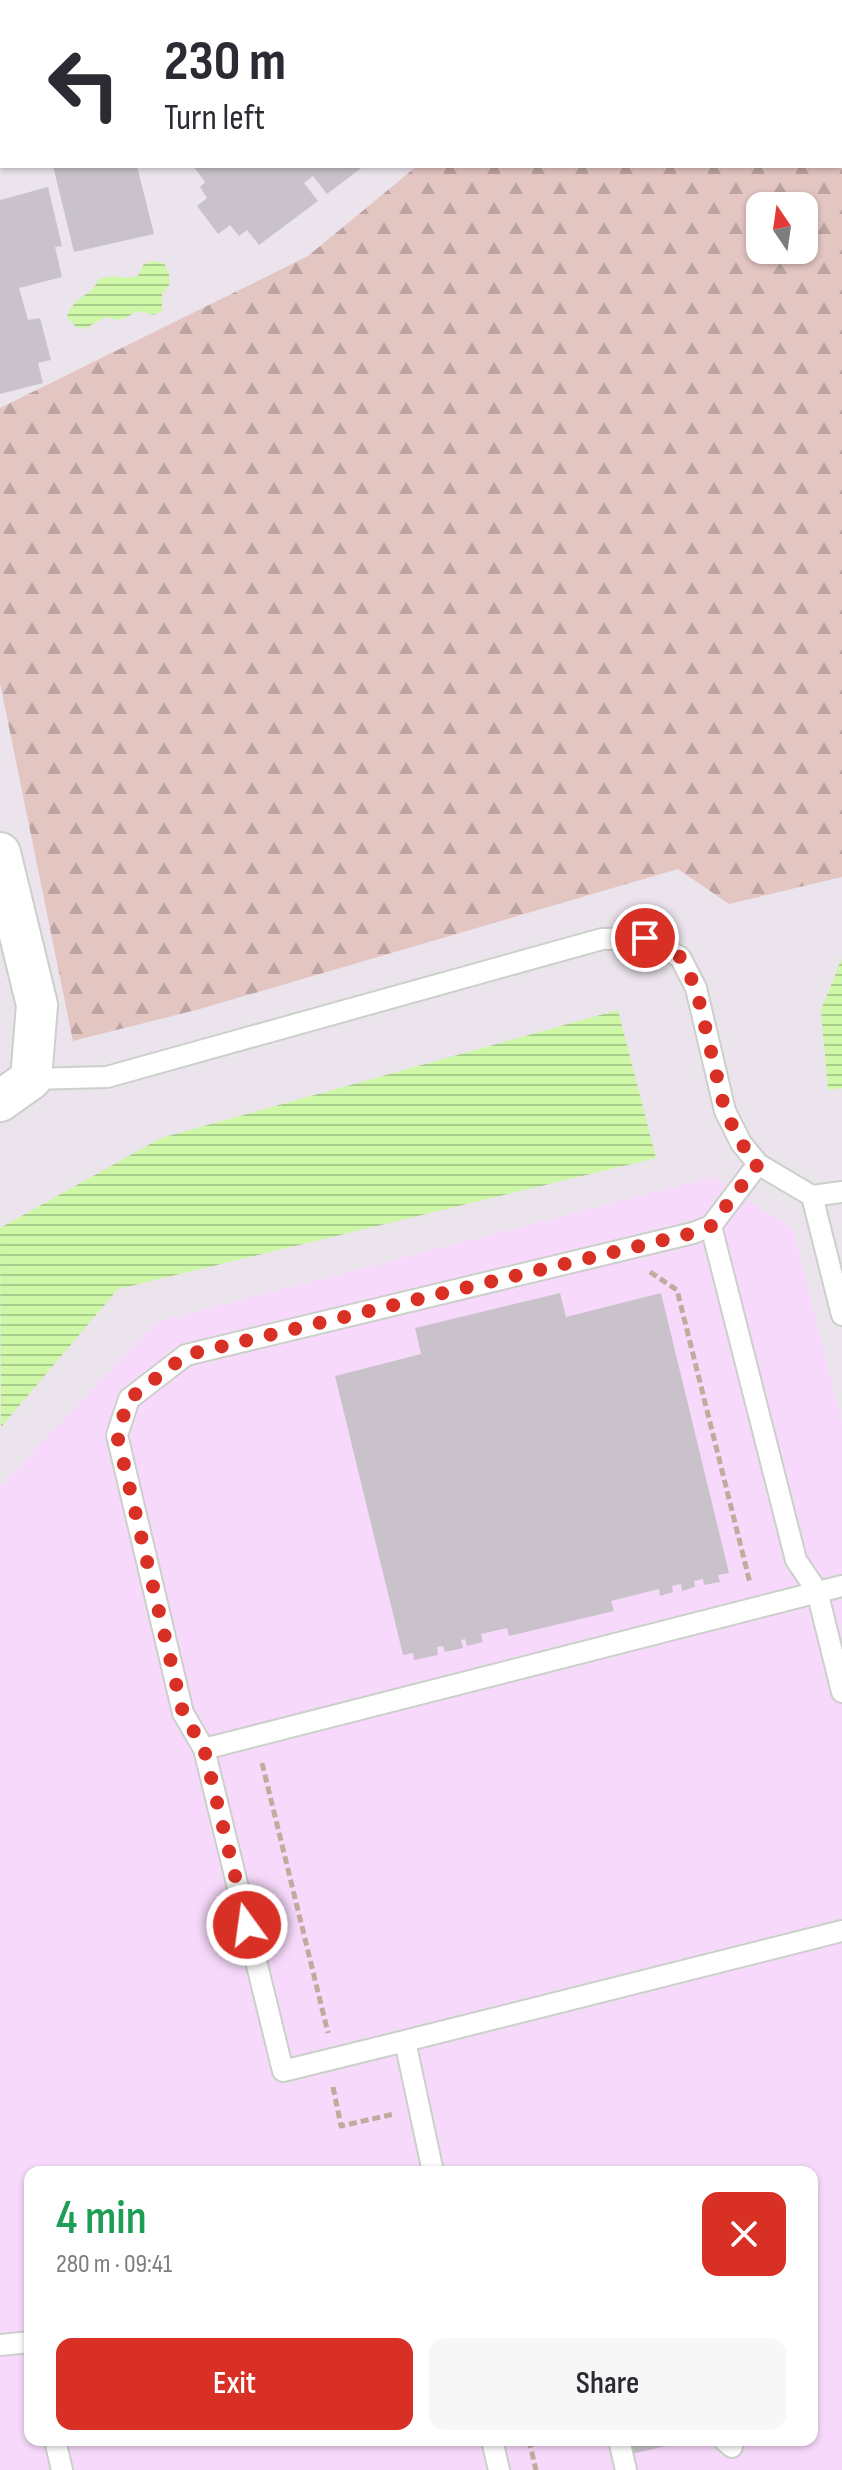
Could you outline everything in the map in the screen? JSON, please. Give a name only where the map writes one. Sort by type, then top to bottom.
[{"type":"street","points":[[0,853],[37,1005],[16,1090]]},
{"type":"lane","points":[[16,1090],[107,1077],[602,939],[645,938],[680,957],[696,988],[725,1111],[741,1143],[758,1164],[812,1196],[842,1192]]},
{"type":"lane","points":[[758,1164],[711,1226],[678,1237],[186,1355],[129,1399],[117,1435],[183,1713],[204,1749],[283,2071],[842,1931]]},
{"type":"lane","points":[[812,1196],[842,1315]]},
{"type":"lane","points":[[711,1226],[796,1560],[817,1591],[842,1692]]},
{"type":"lane","points":[[204,1749],[842,1586]]},
{"type":"lane","points":[[405,2041],[432,2166]]},
{"type":"lane","points":[[0,2345],[24,2343]]},
{"type":"lane","points":[[56,2446],[62,2470]]},
{"type":"lane","points":[[493,2446],[499,2470]]},
{"type":"lane","points":[[620,2446],[626,2470]]},
{"type":"path","points":[[530,2446],[536,2470]]},
{"type":"shaded area","points":[[152,261],[164,263],[169,274],[169,285],[162,294],[162,311],[154,315],[138,311],[120,320],[106,317],[84,329],[76,327],[67,317],[73,305],[99,279],[139,275],[143,265]]},
{"type":"shaded area","points":[[842,958],[842,1088],[828,1090],[821,1010]]},
{"type":"shaded area","points":[[618,1010],[656,1158],[118,1289],[1,1427],[0,1228],[161,1138]]},
{"type":"shaded area","points":[[713,1177],[793,1229],[842,1423],[842,2470],[0,2470],[0,1487],[156,1322]]},
{"type":"green space","points":[[415,168],[842,168],[842,877],[729,904],[678,869],[200,1009],[73,1041],[0,683],[0,408],[308,256]]},
{"type":"building","points":[[53,168],[138,168],[154,234],[74,252]]},
{"type":"building","points":[[194,168],[361,168],[327,194],[313,176],[304,183],[318,201],[259,245],[247,230],[239,236],[230,225],[218,234],[197,206],[207,198],[200,187],[205,182]]},
{"type":"building","points":[[48,187],[62,246],[55,247],[62,277],[19,288],[28,320],[40,318],[51,360],[38,363],[43,383],[0,394],[0,200]]},
{"type":"building","points":[[560,1293],[566,1317],[661,1293],[729,1573],[718,1575],[720,1582],[704,1585],[703,1579],[694,1581],[695,1587],[682,1591],[681,1584],[672,1586],[673,1592],[660,1596],[659,1589],[611,1601],[614,1611],[509,1636],[507,1628],[481,1634],[483,1642],[467,1646],[465,1639],[461,1640],[463,1648],[445,1652],[443,1646],[437,1647],[438,1655],[414,1660],[413,1653],[403,1655],[335,1376],[421,1354],[415,1328]]},
{"type":"building","points":[[629,2446],[666,2446],[631,2454]]},
{"type":"route","points":[[247,1925],[204,1749],[183,1713],[117,1435],[129,1399],[186,1355],[693,1233],[711,1226],[758,1164],[741,1143],[725,1111],[696,988],[680,957],[645,938]]}]
